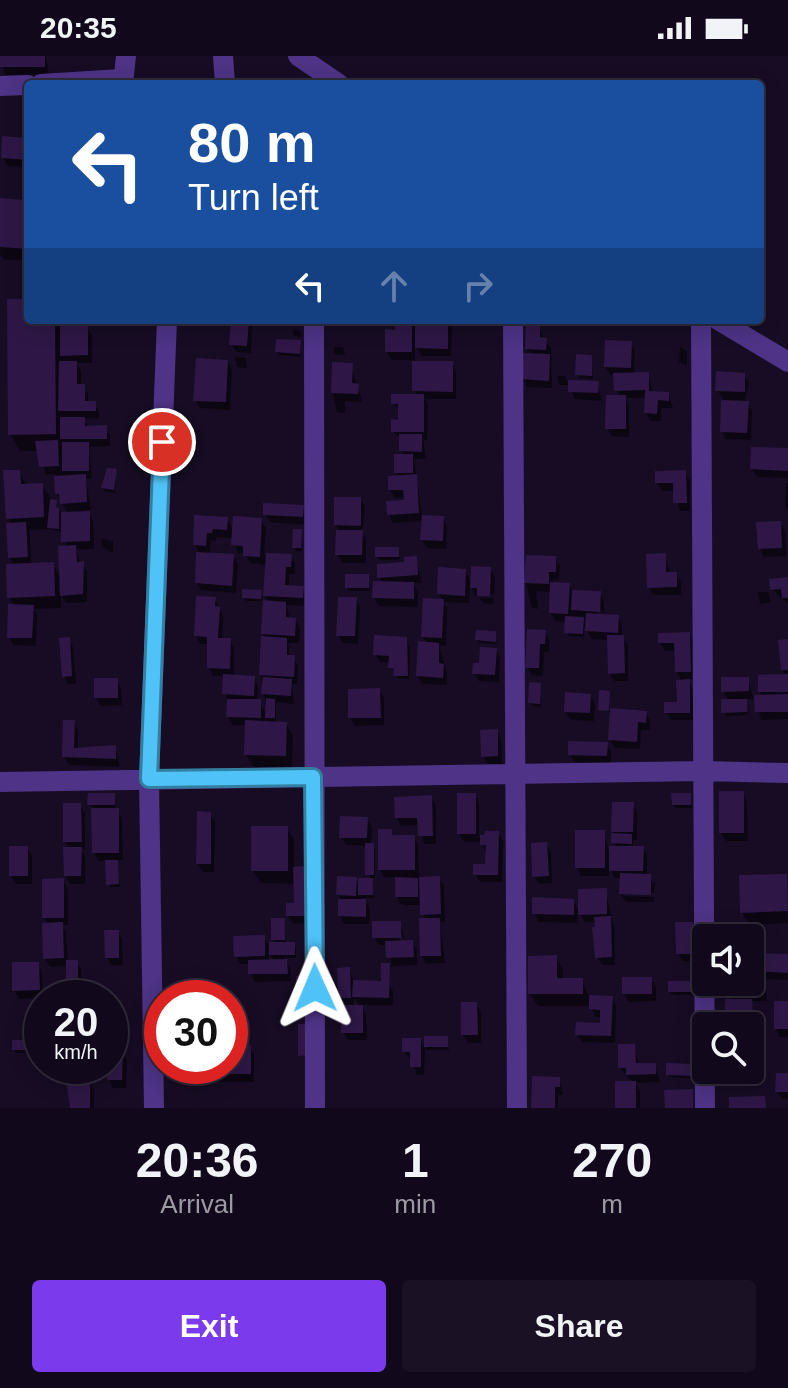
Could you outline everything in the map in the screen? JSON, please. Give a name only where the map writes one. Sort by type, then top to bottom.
[{"type":"street","points":[[122,80],[126,56]]},
{"type":"street","points":[[223,56],[225,80]]},
{"type":"street","points":[[309,69],[331,80]]},
{"type":"street","points":[[0,86],[24,85]]},
{"type":"street","points":[[154,1108],[149,779],[167,324]]},
{"type":"street","points":[[314,324],[315,1108]]},
{"type":"street","points":[[513,324],[517,1108]]},
{"type":"street","points":[[701,324],[705,1108]]},
{"type":"street","points":[[725,324],[788,362]]},
{"type":"street","points":[[0,782],[703,771],[788,773]]},
{"type":"building","points":[[0,56],[45,56],[45,67],[0,67]]},
{"type":"building","points":[[2,136],[24,138],[24,160],[1,158]]},
{"type":"building","points":[[0,198],[24,200],[24,249],[0,247]]},
{"type":"building","points":[[7,299],[24,299],[24,324],[55,324],[56,434],[8,435]]},
{"type":"building","points":[[231,324],[249,324],[247,346],[229,345]]},
{"type":"building","points":[[395,324],[412,324],[412,352],[385,352],[385,329],[395,330]]},
{"type":"building","points":[[415,324],[448,324],[448,349],[415,348]]},
{"type":"building","points":[[526,324],[540,324],[540,337],[547,338],[546,350],[525,349]]},
{"type":"building","points":[[60,325],[88,325],[88,355],[60,356]]},
{"type":"building","points":[[276,339],[301,340],[300,354],[275,352]]},
{"type":"building","points":[[605,340],[632,341],[631,368],[604,367]]},
{"type":"building","points":[[522,353],[550,354],[549,381],[521,379]]},
{"type":"building","points":[[576,354],[592,355],[592,376],[575,375]]},
{"type":"building","points":[[196,358],[228,360],[226,402],[193,401]]},
{"type":"building","points":[[59,361],[77,361],[77,384],[85,384],[85,401],[96,401],[96,411],[58,411]]},
{"type":"building","points":[[412,361],[453,361],[453,392],[412,391]]},
{"type":"building","points":[[332,362],[353,363],[352,383],[359,384],[358,394],[331,393]]},
{"type":"building","points":[[716,371],[745,373],[745,392],[715,391]]},
{"type":"building","points":[[649,372],[649,391],[669,392],[669,401],[658,400],[657,414],[644,413],[645,390],[614,391],[613,373]]},
{"type":"building","points":[[568,380],[599,381],[598,393],[568,392]]},
{"type":"building","points":[[391,394],[424,394],[424,432],[391,432],[391,419],[398,420],[398,404],[391,404]]},
{"type":"building","points":[[606,395],[626,395],[626,429],[605,429]]},
{"type":"building","points":[[721,400],[749,401],[747,433],[720,432]]},
{"type":"building","points":[[60,417],[85,417],[85,426],[107,425],[107,439],[60,439]]},
{"type":"building","points":[[399,434],[422,434],[422,452],[399,451]]},
{"type":"building","points":[[58,440],[59,466],[39,467],[35,441]]},
{"type":"building","points":[[62,442],[89,442],[89,471],[62,471]]},
{"type":"building","points":[[751,447],[788,448],[788,471],[750,469]]},
{"type":"building","points":[[394,454],[413,454],[413,473],[394,473]]},
{"type":"building","points":[[107,468],[117,469],[114,490],[101,488]]},
{"type":"building","points":[[3,470],[20,470],[21,484],[43,483],[44,517],[6,519]]},
{"type":"building","points":[[686,470],[687,503],[673,503],[673,483],[655,483],[655,471]]},
{"type":"building","points":[[86,474],[87,502],[60,504],[59,494],[55,494],[54,476]]},
{"type":"building","points":[[417,474],[419,513],[387,515],[386,501],[404,500],[403,490],[388,490],[388,476]]},
{"type":"building","points":[[334,497],[361,497],[361,526],[334,525]]},
{"type":"building","points":[[50,499],[57,500],[59,529],[47,528]]},
{"type":"building","points":[[263,503],[304,505],[303,517],[263,515]]},
{"type":"building","points":[[90,511],[90,541],[61,542],[61,512]]},
{"type":"building","points":[[194,515],[228,517],[227,530],[213,529],[212,533],[207,533],[206,546],[193,545]]},
{"type":"building","points":[[422,515],[444,516],[443,541],[420,540]]},
{"type":"building","points":[[233,516],[262,518],[260,557],[243,556],[243,546],[231,545]]},
{"type":"building","points":[[781,521],[782,548],[758,549],[756,522]]},
{"type":"building","points":[[26,522],[28,557],[8,558],[6,523]]},
{"type":"building","points":[[293,529],[302,529],[301,548],[292,548]]},
{"type":"building","points":[[336,530],[363,530],[362,555],[335,555]]},
{"type":"building","points":[[76,545],[77,562],[84,561],[83,594],[60,596],[58,546]]},
{"type":"building","points":[[375,547],[399,547],[399,557],[375,557]]},
{"type":"building","points":[[196,552],[234,554],[232,586],[195,583]]},
{"type":"building","points":[[266,553],[292,554],[291,567],[286,567],[285,585],[304,586],[303,598],[263,596]]},
{"type":"building","points":[[666,553],[666,572],[677,572],[677,587],[647,588],[646,554]]},
{"type":"building","points":[[526,555],[556,556],[556,572],[549,572],[549,584],[524,583]]},
{"type":"building","points":[[417,556],[418,575],[377,578],[377,564],[404,562],[404,557]]},
{"type":"building","points":[[54,562],[55,596],[7,598],[6,564]]},
{"type":"building","points":[[471,566],[491,567],[490,596],[477,596],[477,588],[470,588]]},
{"type":"building","points":[[438,567],[466,569],[465,596],[437,594]]},
{"type":"building","points":[[345,574],[369,574],[369,588],[345,588]]},
{"type":"building","points":[[788,577],[788,598],[782,598],[781,589],[770,590],[769,579]]},
{"type":"building","points":[[373,581],[414,582],[414,599],[372,598]]},
{"type":"building","points":[[550,582],[570,583],[568,614],[549,613]]},
{"type":"building","points":[[242,589],[262,590],[261,599],[242,598]]},
{"type":"building","points":[[572,590],[601,591],[600,612],[571,610]]},
{"type":"building","points":[[196,596],[216,597],[215,606],[220,607],[218,638],[231,638],[230,669],[207,668],[207,637],[194,636]]},
{"type":"building","points":[[338,597],[357,597],[355,636],[336,636]]},
{"type":"building","points":[[423,598],[444,599],[442,638],[421,637]]},
{"type":"building","points":[[263,600],[286,602],[286,617],[296,618],[295,636],[261,634]]},
{"type":"building","points":[[8,604],[34,605],[32,638],[7,638]]},
{"type":"building","points":[[586,613],[619,615],[618,633],[585,631]]},
{"type":"building","points":[[565,616],[584,617],[583,634],[564,633]]},
{"type":"building","points":[[527,629],[546,630],[545,644],[540,644],[539,668],[525,668]]},
{"type":"building","points":[[476,630],[496,631],[496,642],[475,640]]},
{"type":"building","points":[[690,632],[691,672],[675,672],[674,643],[658,643],[658,633]]},
{"type":"building","points":[[374,635],[407,637],[408,676],[393,676],[394,668],[388,668],[389,656],[373,655]]},
{"type":"building","points":[[607,635],[624,635],[625,673],[608,674]]},
{"type":"building","points":[[261,636],[287,638],[287,655],[295,655],[294,677],[259,675]]},
{"type":"building","points":[[70,637],[72,676],[62,677],[59,638]]},
{"type":"building","points":[[788,639],[788,670],[781,670],[778,640]]},
{"type":"building","points":[[418,641],[439,643],[439,663],[444,664],[443,678],[416,676]]},
{"type":"building","points":[[480,647],[497,648],[495,675],[472,674],[473,663],[479,663]]},
{"type":"building","points":[[223,674],[255,676],[254,696],[222,694]]},
{"type":"building","points":[[788,674],[788,692],[758,692],[758,675]]},
{"type":"building","points":[[263,677],[292,679],[291,696],[261,694]]},
{"type":"building","points":[[721,677],[749,677],[749,691],[721,692]]},
{"type":"building","points":[[94,678],[118,678],[118,698],[94,698]]},
{"type":"building","points":[[690,679],[690,713],[664,713],[664,702],[677,702],[676,680]]},
{"type":"building","points":[[529,682],[541,683],[540,704],[528,703]]},
{"type":"building","points":[[380,688],[381,718],[348,718],[348,689]]},
{"type":"building","points":[[599,690],[610,691],[609,711],[598,710]]},
{"type":"building","points":[[565,692],[591,694],[590,713],[564,712]]},
{"type":"building","points":[[788,694],[788,712],[755,712],[754,695]]},
{"type":"building","points":[[266,698],[275,699],[275,718],[265,718]]},
{"type":"building","points":[[227,699],[261,699],[261,718],[226,717]]},
{"type":"building","points":[[721,699],[747,699],[747,712],[721,713]]},
{"type":"building","points":[[610,708],[647,711],[646,723],[638,722],[637,742],[608,740]]},
{"type":"building","points":[[63,720],[75,720],[74,748],[116,745],[116,759],[62,757]]},
{"type":"building","points":[[245,720],[287,722],[286,756],[244,755]]},
{"type":"building","points":[[498,729],[498,756],[481,757],[480,730]]},
{"type":"building","points":[[568,741],[608,742],[607,756],[568,755]]},
{"type":"building","points":[[719,791],[744,791],[744,833],[719,833]]},
{"type":"building","points":[[88,793],[115,793],[115,805],[87,805]]},
{"type":"building","points":[[457,793],[476,793],[476,834],[457,834]]},
{"type":"building","points":[[671,793],[691,793],[691,805],[672,805]]},
{"type":"building","points":[[432,795],[433,836],[418,836],[417,818],[395,818],[394,797]]},
{"type":"building","points":[[612,802],[634,802],[633,832],[611,832]]},
{"type":"building","points":[[63,803],[81,803],[82,842],[63,842]]},
{"type":"building","points":[[91,808],[119,808],[119,853],[92,853]]},
{"type":"building","points":[[197,811],[211,812],[211,864],[196,864]]},
{"type":"building","points":[[340,816],[368,817],[367,838],[339,838]]},
{"type":"building","points":[[251,826],[288,826],[288,871],[251,871]]},
{"type":"building","points":[[378,829],[392,829],[392,835],[415,835],[415,870],[378,870]]},
{"type":"building","points":[[575,830],[605,830],[605,868],[575,868]]},
{"type":"building","points":[[485,831],[499,831],[498,875],[473,875],[473,864],[485,864],[486,845],[480,845],[480,835],[484,835]]},
{"type":"building","points":[[611,833],[632,834],[632,844],[611,843]]},
{"type":"building","points":[[547,842],[549,876],[532,877],[531,843]]},
{"type":"building","points":[[365,843],[374,843],[374,875],[365,875]]},
{"type":"building","points":[[9,846],[28,846],[28,876],[9,876]]},
{"type":"building","points":[[609,846],[644,846],[643,871],[609,871]]},
{"type":"building","points":[[63,847],[82,847],[81,876],[64,876]]},
{"type":"building","points":[[105,860],[118,860],[119,884],[106,885]]},
{"type":"building","points":[[305,866],[307,916],[286,916],[286,903],[294,903],[293,867]]},
{"type":"building","points":[[620,873],[651,874],[651,895],[619,894]]},
{"type":"building","points":[[787,874],[788,911],[740,913],[739,875]]},
{"type":"building","points":[[337,876],[357,877],[356,896],[336,895]]},
{"type":"building","points":[[440,876],[441,914],[420,915],[419,877]]},
{"type":"building","points":[[395,877],[418,878],[418,897],[395,897]]},
{"type":"building","points":[[64,878],[64,918],[42,918],[42,879]]},
{"type":"building","points":[[358,878],[373,878],[373,895],[358,895]]},
{"type":"building","points":[[607,888],[607,914],[578,915],[578,889]]},
{"type":"building","points":[[532,897],[574,899],[574,915],[532,914]]},
{"type":"building","points":[[338,899],[366,899],[366,917],[338,916]]},
{"type":"building","points":[[611,916],[612,957],[595,958],[594,917]]},
{"type":"building","points":[[271,918],[285,918],[285,940],[271,940]]},
{"type":"building","points":[[419,918],[440,918],[441,956],[420,956]]},
{"type":"building","points":[[372,921],[401,921],[401,938],[372,938]]},
{"type":"building","points":[[63,922],[64,958],[43,959],[42,923]]},
{"type":"building","points":[[675,922],[693,922],[692,954],[676,954]]},
{"type":"building","points":[[104,930],[119,930],[119,958],[105,958]]},
{"type":"building","points":[[265,935],[265,956],[234,957],[233,936]]},
{"type":"building","points":[[413,940],[414,957],[386,958],[385,941]]},
{"type":"building","points":[[269,942],[295,942],[295,955],[269,955]]},
{"type":"building","points":[[764,953],[788,954],[788,973],[764,972]]},
{"type":"building","points":[[557,955],[557,978],[583,978],[583,994],[528,994],[528,956]]},
{"type":"building","points":[[287,959],[288,974],[248,974],[248,960]]},
{"type":"building","points":[[66,960],[78,960],[78,980],[66,980]]},
{"type":"building","points":[[12,962],[39,962],[40,980],[24,980],[24,991],[12,991]]},
{"type":"building","points":[[381,963],[390,963],[389,998],[352,997],[353,980],[381,981]]},
{"type":"building","points":[[350,967],[351,998],[338,998],[337,968]]},
{"type":"building","points":[[296,976],[307,976],[307,1014],[296,1014]]},
{"type":"building","points":[[622,977],[652,977],[652,994],[622,994]]},
{"type":"building","points":[[668,981],[692,981],[692,992],[668,992]]},
{"type":"building","points":[[589,995],[613,996],[611,1036],[575,1035],[576,1022],[600,1023],[600,1010],[589,1009]]},
{"type":"building","points":[[725,999],[752,999],[753,1012],[725,1012]]},
{"type":"building","points":[[774,1001],[788,1001],[788,1029],[774,1029]]},
{"type":"building","points":[[461,1002],[477,1002],[478,1035],[461,1035]]},
{"type":"building","points":[[341,1005],[363,1005],[363,1033],[341,1033]]},
{"type":"building","points":[[298,1024],[307,1024],[308,1055],[298,1056]]},
{"type":"building","points":[[424,1036],[448,1036],[448,1047],[424,1047]]},
{"type":"building","points":[[402,1038],[421,1038],[421,1067],[410,1067],[410,1052],[402,1052]]},
{"type":"building","points":[[12,1040],[24,1040],[24,1050],[12,1050]]},
{"type":"building","points":[[618,1044],[635,1044],[636,1063],[656,1063],[656,1074],[626,1075],[626,1068],[618,1068]]},
{"type":"building","points":[[248,1045],[251,1045],[251,1074],[248,1074]]},
{"type":"building","points":[[666,1063],[692,1064],[692,1076],[666,1075]]},
{"type":"building","points":[[776,1073],[788,1073],[788,1092],[775,1092]]},
{"type":"building","points":[[532,1076],[560,1077],[560,1087],[555,1087],[555,1108],[531,1108]]},
{"type":"building","points":[[615,1081],[636,1081],[636,1108],[615,1108]]},
{"type":"building","points":[[67,1084],[90,1084],[90,1108],[70,1108]]},
{"type":"building","points":[[693,1089],[693,1108],[665,1108],[664,1090]]},
{"type":"building","points":[[765,1096],[766,1108],[729,1108],[729,1097]]},
{"type":"route","points":[[162,442],[149,779],[313,777],[315,988]]}]
